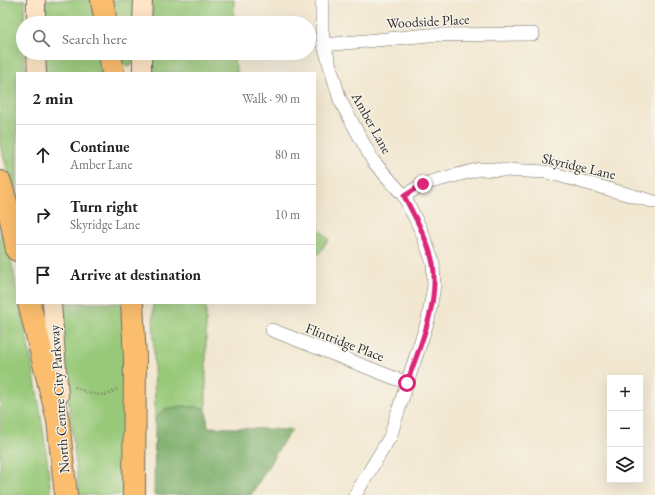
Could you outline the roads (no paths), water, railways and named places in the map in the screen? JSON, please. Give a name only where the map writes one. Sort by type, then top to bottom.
[{"type":"highway","points":[[102,0],[105,16]]},
{"type":"highway","points":[[111,60],[113,72]]},
{"type":"highway","points":[[0,182],[11,219],[16,245]]},
{"type":"highway","points":[[29,304],[58,420]]},
{"type":"highway","points":[[132,304],[135,358],[134,495]]},
{"type":"highway","name":"North Centre City Parkway","points":[[58,420],[66,495]]},
{"type":"main road","points":[[36,0],[36,16]]},
{"type":"main road","points":[[142,16],[143,0]]},
{"type":"main road","points":[[36,60],[37,72]]},
{"type":"main road","points":[[142,60],[142,72]]},
{"type":"main road","name":"North Centre City Parkway","points":[[52,304],[59,394],[58,420]]},
{"type":"main road","points":[[135,358],[138,304]]},
{"type":"street","name":"Amber Lane","points":[[322,0],[322,30],[324,45],[340,100],[373,161],[404,196],[422,232],[433,263],[434,286],[428,320],[390,437],[355,495]]},
{"type":"street","name":"Woodside Place","points":[[324,45],[429,35],[533,34]]},
{"type":"street","name":"Skyridge Lane","points":[[404,196],[423,184],[480,169],[547,172],[655,202]]},
{"type":"street","name":"Flintridge Place","points":[[272,330],[407,383]]}]
